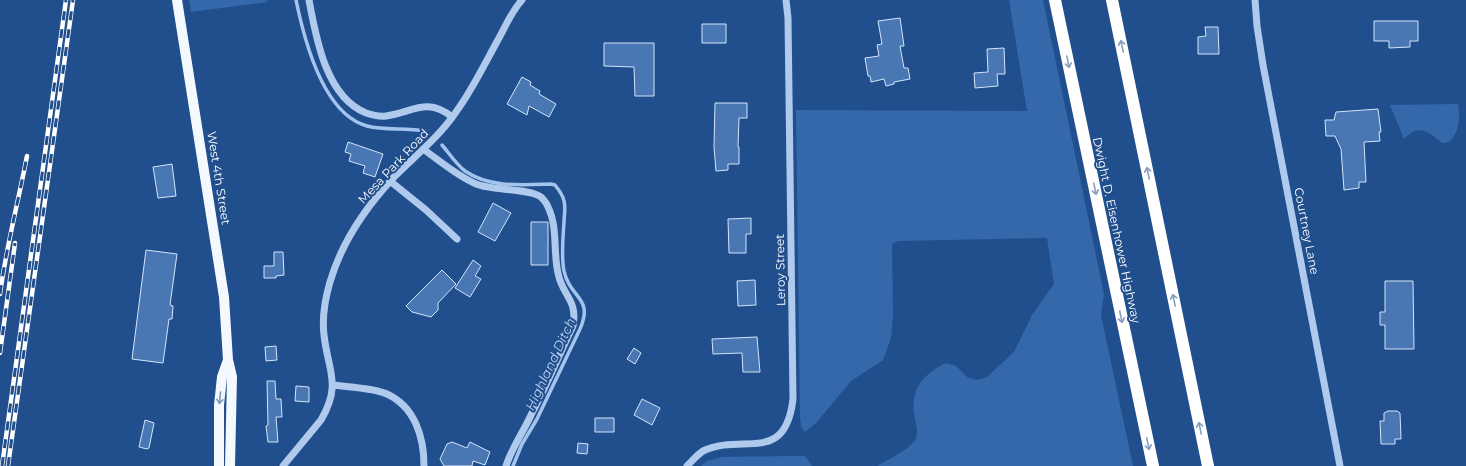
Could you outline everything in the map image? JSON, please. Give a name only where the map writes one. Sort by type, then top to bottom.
[{"type":"highway","name":"Dwight D. Eisenhower Highway","points":[[1055,0],[1153,466]]},
{"type":"highway","points":[[1112,0],[1208,466]]},
{"type":"main road","name":"West 4th Street","points":[[178,0],[224,297],[228,360],[232,377],[230,466]]},
{"type":"main road","name":"West 4th Street","points":[[219,466],[219,405],[222,377],[228,360]]},
{"type":"street","points":[[309,0],[315,32],[324,62],[332,80],[349,103],[357,109],[381,117],[414,108],[433,107],[441,109],[452,117]]},
{"type":"street","name":"Mesa Park Road","points":[[284,466],[323,416],[330,403],[333,385],[324,334],[325,307],[330,282],[341,251],[352,229],[390,181],[423,150],[452,117],[473,86],[510,18],[522,0]]},
{"type":"street","name":"Leroy Street","points":[[687,466],[702,452],[713,448],[767,443],[775,439],[783,431],[788,422],[791,410],[793,399],[789,49],[786,0]]},
{"type":"street","name":"Courtney Lane","points":[[1254,0],[1263,65],[1340,466]]},
{"type":"street","points":[[423,150],[474,183],[488,188],[529,193],[541,197],[546,202],[552,217],[558,273],[564,290],[573,304],[573,326],[532,414],[514,446],[506,466]]},
{"type":"street","points":[[390,181],[426,210],[457,239]]},
{"type":"street","points":[[333,385],[386,393],[401,402],[414,418],[420,434],[424,450],[424,466]]},
{"type":"shaded area","points":[[189,0],[267,0],[268,2],[191,12]]},
{"type":"shaded area","points":[[1009,0],[1043,0],[1104,294],[1101,315],[1133,466],[877,466],[903,451],[915,440],[917,432],[914,400],[919,385],[930,373],[946,363],[956,366],[967,377],[977,380],[987,377],[1014,352],[1032,315],[1054,284],[1047,238],[898,241],[892,244],[893,317],[891,338],[883,360],[851,381],[816,423],[805,432],[801,426],[800,417],[796,110],[1027,111]]},
{"type":"shaded area","points":[[1458,104],[1459,120],[1455,134],[1449,142],[1442,143],[1433,135],[1419,130],[1409,134],[1404,139],[1390,105]]},
{"type":"shaded area","points":[[805,456],[812,466],[701,466],[707,461],[721,457]]},
{"type":"building","points":[[900,18],[904,46],[900,46],[904,68],[908,68],[910,79],[894,82],[894,84],[886,86],[884,79],[871,82],[870,76],[868,76],[865,58],[879,56],[877,45],[882,44],[878,21]]},
{"type":"building","points":[[1374,21],[1418,21],[1418,41],[1410,41],[1410,47],[1389,48],[1389,41],[1374,41]]},
{"type":"building","points":[[702,24],[726,24],[726,43],[702,43]]},
{"type":"building","points":[[1205,27],[1218,27],[1219,54],[1198,54],[1198,37],[1206,36]]},
{"type":"building","points":[[604,43],[654,43],[654,96],[635,96],[634,67],[604,66]]},
{"type":"building","points":[[1004,48],[1005,74],[997,74],[998,86],[975,88],[974,73],[988,72],[987,49]]},
{"type":"building","points":[[522,77],[531,82],[530,85],[540,91],[539,94],[556,104],[549,117],[529,106],[527,115],[507,104]]},
{"type":"building","points":[[715,103],[747,103],[747,118],[739,118],[739,164],[728,164],[728,170],[716,171],[714,147]]},
{"type":"building","points":[[1378,109],[1381,132],[1379,132],[1380,141],[1364,142],[1366,182],[1359,182],[1359,188],[1344,190],[1341,149],[1335,136],[1326,136],[1325,120],[1334,120],[1336,112]]},
{"type":"building","points":[[348,142],[383,154],[375,177],[363,173],[365,166],[349,161],[351,154],[345,152]]},
{"type":"building","points":[[172,164],[176,196],[158,198],[153,167]]},
{"type":"building","points":[[493,203],[511,213],[495,241],[478,232]]},
{"type":"building","points":[[751,218],[751,234],[746,234],[746,253],[729,253],[728,219]]},
{"type":"building","points":[[531,222],[548,222],[548,265],[531,265]]},
{"type":"building","points":[[146,250],[177,254],[170,305],[173,306],[172,319],[169,319],[163,363],[132,359]]},
{"type":"building","points":[[274,252],[283,252],[284,275],[276,276],[276,278],[264,278],[264,266],[274,266]]},
{"type":"building","points":[[473,260],[481,266],[475,276],[481,279],[470,297],[455,288]]},
{"type":"building","points":[[442,270],[456,284],[438,303],[438,310],[431,317],[412,312],[406,306]]},
{"type":"building","points":[[755,280],[756,305],[738,306],[737,281]]},
{"type":"building","points":[[1385,281],[1413,281],[1414,349],[1385,349],[1385,325],[1380,325],[1380,312],[1385,312]]},
{"type":"building","points":[[757,337],[760,372],[743,372],[742,353],[713,354],[712,339]]},
{"type":"building","points":[[276,346],[277,360],[266,361],[265,347]]},
{"type":"building","points":[[634,348],[641,353],[635,364],[627,359]]},
{"type":"building","points":[[267,381],[275,381],[276,399],[281,399],[282,417],[276,417],[278,442],[268,442],[266,426],[268,425]]},
{"type":"building","points":[[296,386],[309,387],[309,402],[295,401]]},
{"type":"building","points":[[642,399],[660,408],[652,425],[634,415]]},
{"type":"building","points":[[1388,411],[1397,411],[1400,413],[1401,439],[1395,439],[1395,444],[1381,444],[1380,421],[1384,421],[1384,413]]},
{"type":"building","points":[[595,418],[614,418],[614,432],[595,432]]},
{"type":"building","points":[[145,420],[154,423],[149,448],[147,449],[139,447]]},
{"type":"building","points":[[452,442],[467,448],[470,442],[490,452],[485,465],[473,461],[472,466],[444,466],[440,459],[447,444]]},
{"type":"building","points":[[578,443],[588,444],[587,454],[577,453]]},
{"type":"waterway","name":"Highland Ditch","points":[[296,0],[310,54],[327,91],[338,107],[352,119],[367,126],[425,131]]},
{"type":"waterway","name":"Highland Ditch","points":[[442,145],[465,171],[474,176],[495,183],[555,185],[564,201],[565,209],[562,253],[564,271],[571,287],[583,304],[584,318],[537,419],[522,444],[513,466]]},
{"type":"railway","points":[[2,466],[66,0]]},
{"type":"railway","points":[[8,466],[73,0]]},
{"type":"railway","points":[[0,294],[27,156]]},
{"type":"railway","points":[[0,353],[15,243]]}]
